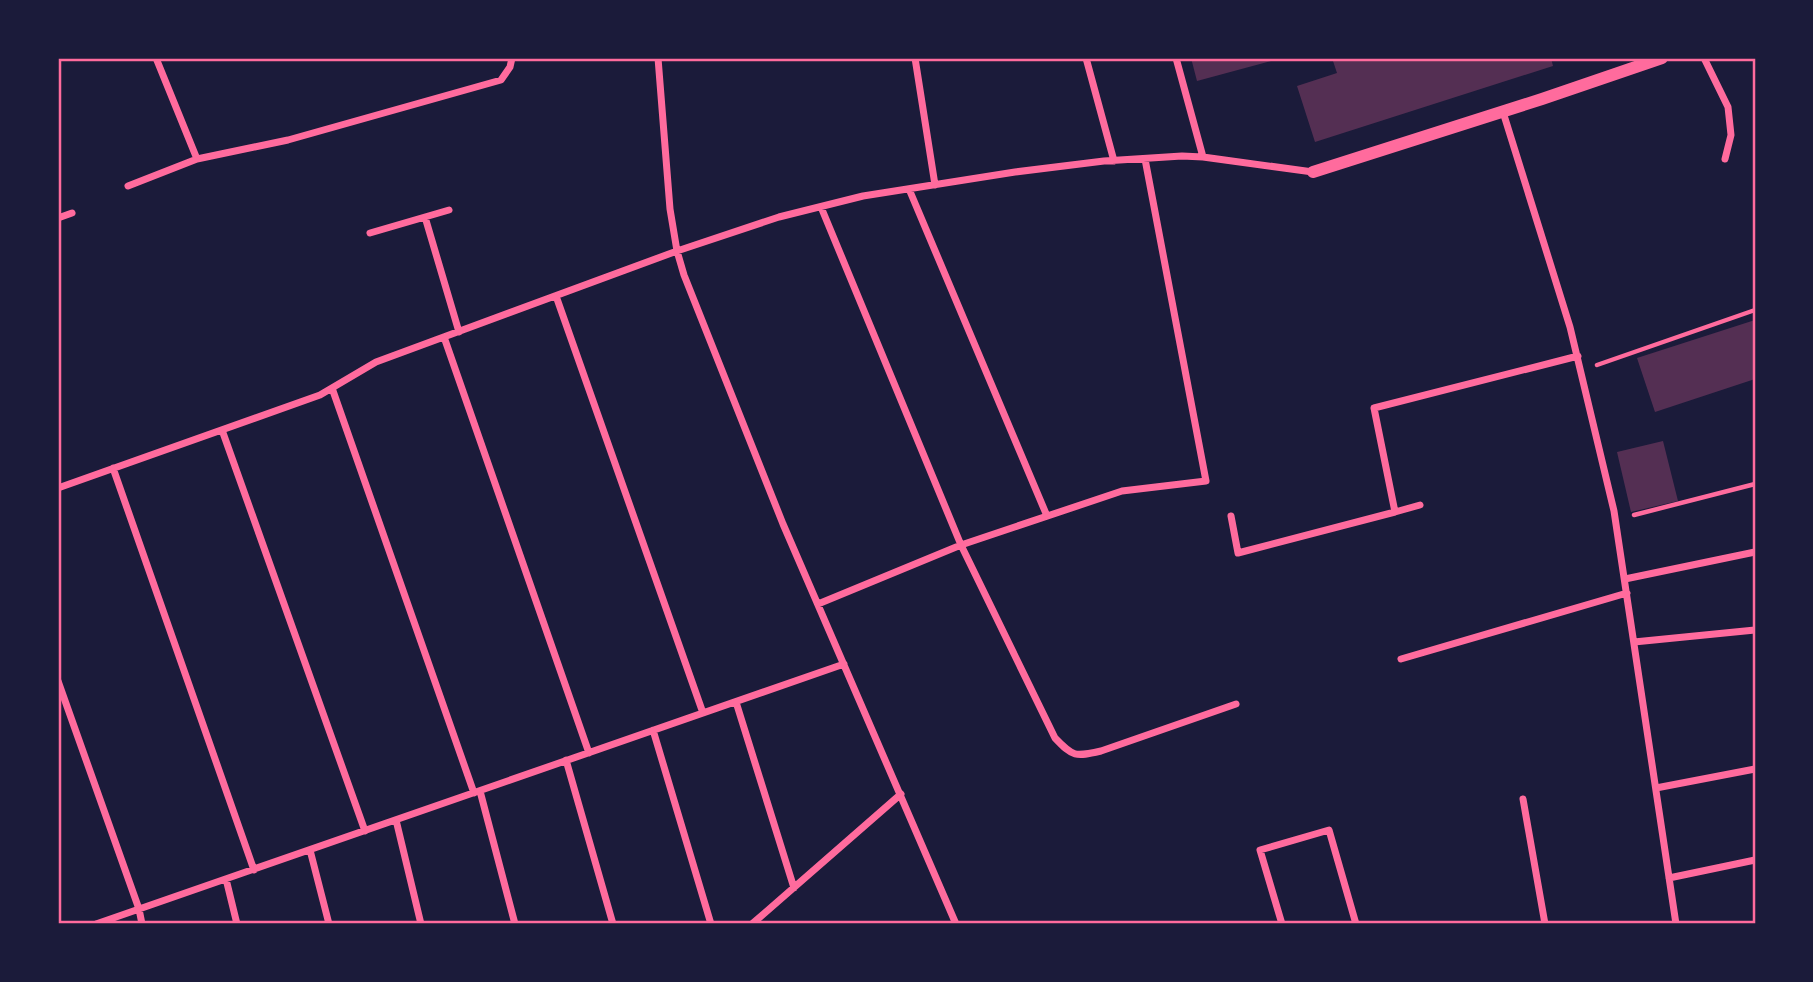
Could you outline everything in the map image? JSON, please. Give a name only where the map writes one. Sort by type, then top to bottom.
[{"type":"street","points":[[156,58],[198,159]]},
{"type":"street","points":[[128,186],[198,159],[288,140],[500,80],[510,67],[512,58]]},
{"type":"street","points":[[658,58],[670,209],[684,275],[783,524],[956,924]]},
{"type":"street","points":[[915,58],[935,185]]},
{"type":"street","points":[[1086,58],[1115,161]]},
{"type":"street","points":[[1175,58],[1202,157]]},
{"type":"street","points":[[58,488],[320,395],[376,362],[677,251],[779,217],[909,189],[1015,172],[1115,161],[1202,157],[1313,172],[1662,58]]},
{"type":"street","points":[[1704,58],[1728,107],[1731,135],[1725,159]]},
{"type":"street","points":[[1503,111],[1567,314],[1616,519],[1676,924]]},
{"type":"street","points":[[818,604],[961,545],[1122,491],[1206,481],[1145,159]]},
{"type":"street","points":[[909,189],[1047,516]]},
{"type":"street","points":[[821,207],[961,545],[1055,738],[1069,752],[1084,755],[1236,704]]},
{"type":"street","points":[[370,233],[449,210]]},
{"type":"street","points":[[58,218],[72,213]]},
{"type":"street","points":[[425,217],[459,332]]},
{"type":"street","points":[[556,296],[703,713]]},
{"type":"street","points":[[444,337],[589,753]]},
{"type":"street","points":[[1395,512],[1374,408],[1578,356]]},
{"type":"street","points":[[332,388],[477,792],[514,924]]},
{"type":"street","points":[[222,430],[365,831]]},
{"type":"street","points":[[113,468],[254,870]]},
{"type":"street","points":[[1231,516],[1238,553],[1420,505]]},
{"type":"street","points":[[1625,579],[1755,552]]},
{"type":"street","points":[[1401,659],[1627,593]]},
{"type":"street","points":[[1634,642],[1755,630]]},
{"type":"street","points":[[96,924],[844,664]]},
{"type":"street","points":[[58,681],[142,924]]},
{"type":"street","points":[[736,702],[794,888]]},
{"type":"street","points":[[653,730],[711,924]]},
{"type":"street","points":[[566,761],[613,924]]},
{"type":"street","points":[[1656,788],[1755,769]]},
{"type":"street","points":[[752,924],[901,794]]},
{"type":"street","points":[[1523,799],[1545,924]]},
{"type":"street","points":[[396,820],[421,924]]},
{"type":"street","points":[[1282,924],[1260,850],[1329,830],[1356,924]]},
{"type":"street","points":[[310,850],[329,924]]},
{"type":"street","points":[[1669,878],[1755,860]]},
{"type":"street","points":[[226,879],[237,924]]},
{"type":"path","points":[[1581,371],[1755,310]]},
{"type":"path","points":[[1616,519],[1755,484]]},
{"type":"building","points":[[1191,58],[1278,58],[1278,59],[1197,81]]},
{"type":"building","points":[[1332,58],[1551,58],[1553,66],[1315,142],[1297,86],[1337,73]]},
{"type":"building","points":[[1755,320],[1755,379],[1655,412],[1637,358]]},
{"type":"building","points":[[1663,441],[1678,501],[1631,512],[1617,452]]}]
